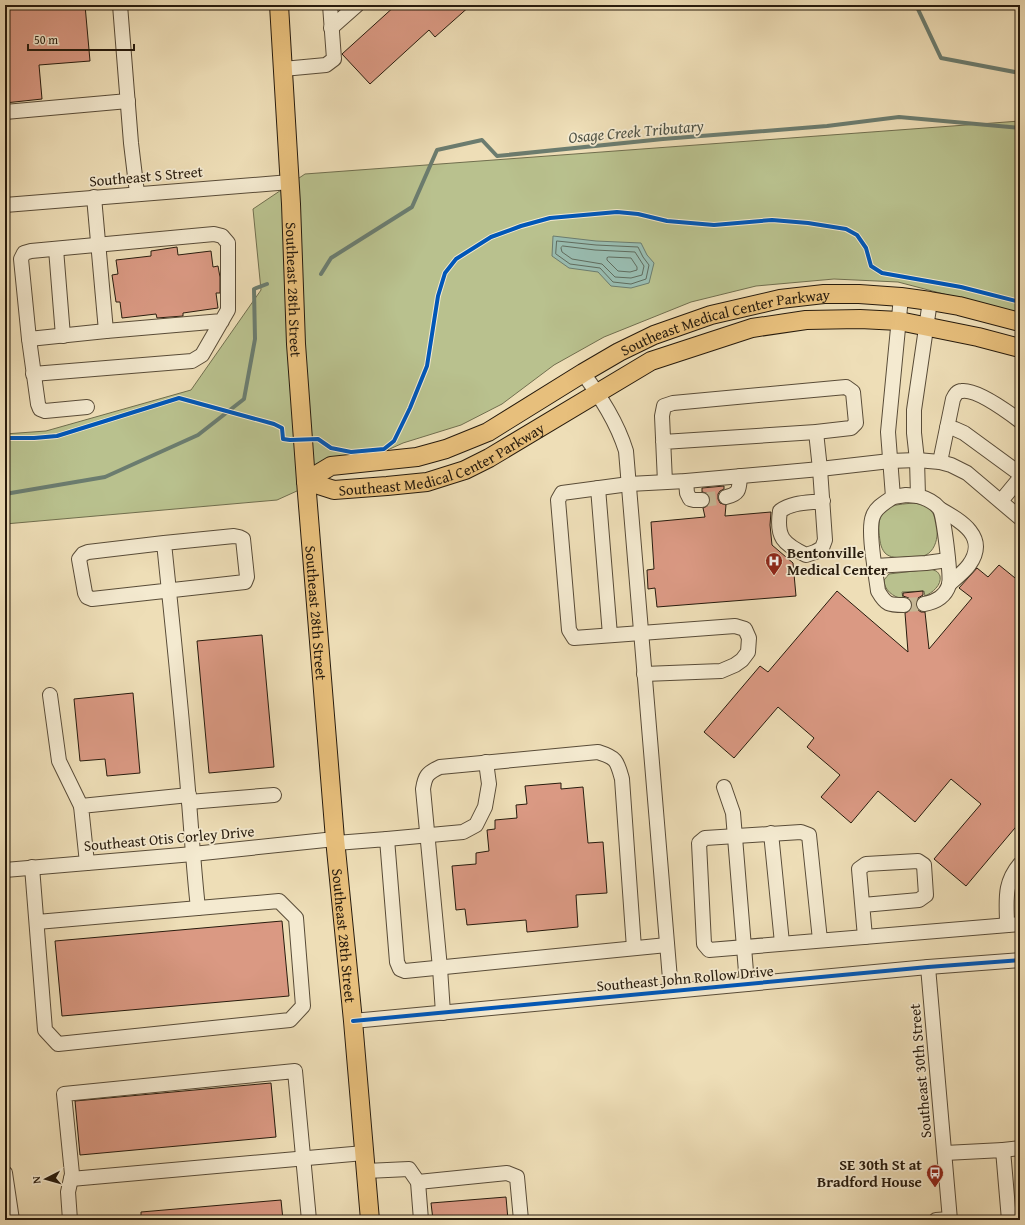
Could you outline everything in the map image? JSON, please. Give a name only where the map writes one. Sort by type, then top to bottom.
[{"type":"main road","name":"Southeast 28th Street","points":[[279,5],[290,182],[296,344],[306,481],[335,841],[353,1021],[370,1220]]},
{"type":"main road","name":"Southeast Medical Center Parkway","points":[[306,481],[331,466],[417,457],[446,449],[488,432],[583,373],[619,352],[654,335],[711,315],[780,299],[824,294],[859,294],[901,297],[930,301],[988,313],[1020,322]]},
{"type":"main road","name":"Southeast Medical Center Parkway","points":[[306,481],[334,490],[427,482],[465,470],[490,458],[651,361],[752,328],[806,320],[899,320],[978,337],[1020,348]]},
{"type":"street","points":[[120,5],[137,193]]},
{"type":"street","points":[[283,69],[326,65],[334,59],[330,5]]},
{"type":"street","points":[[331,28],[356,5]]},
{"type":"street","points":[[5,112],[128,101]]},
{"type":"street","name":"Southeast S Street","points":[[5,205],[137,193],[290,182]]},
{"type":"street","points":[[94,197],[106,331]]},
{"type":"street","points":[[33,374],[192,361],[202,355],[228,310],[228,243],[222,236],[214,234],[98,246],[31,251],[24,253],[21,259],[29,339],[33,374],[40,409],[45,411],[87,407]]},
{"type":"street","points":[[56,249],[63,336]]},
{"type":"street","points":[[893,497],[888,432],[901,297]]},
{"type":"street","points":[[918,496],[914,410],[930,301]]},
{"type":"street","points":[[29,339],[222,321]]},
{"type":"street","points":[[583,373],[614,421],[626,451],[671,991]]},
{"type":"street","points":[[663,442],[816,432],[851,428],[856,423],[853,392],[846,387],[673,402],[664,406],[662,416],[663,442],[665,482]]},
{"type":"street","points":[[940,462],[953,399],[957,392],[962,390],[974,393],[1003,408],[1020,421]]},
{"type":"street","points":[[947,428],[955,429],[964,433],[1020,474]]},
{"type":"street","points":[[816,432],[822,501]]},
{"type":"street","points":[[644,674],[721,670],[742,660],[748,652],[749,638],[745,629],[736,626],[574,638],[569,630],[568,623],[558,500],[562,493],[629,484],[686,481],[890,461],[917,460],[940,462],[951,465],[968,473],[1020,518]]},
{"type":"street","points":[[726,498],[734,496],[738,492],[740,487],[740,476]]},
{"type":"street","points":[[1001,501],[1020,478]]},
{"type":"street","points":[[686,481],[687,493],[690,499],[702,500]]},
{"type":"street","points":[[598,488],[610,635]]},
{"type":"street","points":[[904,605],[891,605],[883,600],[878,591],[870,528],[873,515],[881,505],[893,497],[906,495],[918,496],[927,499],[968,528],[975,540],[975,554],[969,565],[949,584],[942,597],[934,602],[924,604]]},
{"type":"street","points":[[940,509],[944,520],[949,584]]},
{"type":"street","points":[[234,536],[239,537],[243,540],[247,577],[245,582],[92,599],[87,597],[79,559],[83,554],[88,552],[164,543],[234,536]]},
{"type":"street","points":[[164,543],[198,908]]},
{"type":"street","points":[[875,566],[948,560]]},
{"type":"street","points":[[50,695],[59,761],[81,806],[87,862]]},
{"type":"street","points":[[443,1013],[423,789],[425,778],[431,771],[440,767],[598,752],[609,756],[617,762],[622,779],[634,948]]},
{"type":"street","points":[[427,835],[463,832],[476,825],[485,807],[489,784],[486,762]]},
{"type":"street","points":[[724,787],[733,813],[747,984]]},
{"type":"street","points":[[81,806],[274,795]]},
{"type":"street","points":[[820,940],[809,835],[801,832],[734,835],[705,838],[699,843],[704,944],[709,950],[743,946],[1014,925],[1007,894],[1008,881],[1015,869],[1020,864]]},
{"type":"street","points":[[771,833],[782,943]]},
{"type":"street","name":"Southeast Otis Corley Drive","points":[[5,870],[335,841],[386,839],[427,835]]},
{"type":"street","points":[[386,839],[397,962],[400,969],[405,971],[667,945]]},
{"type":"street","points":[[863,905],[919,900],[926,895],[924,865],[918,861],[866,864],[859,870],[866,937]]},
{"type":"street","points":[[32,868],[45,1030],[58,1044],[290,1020],[303,1006],[296,918],[279,901],[37,922]]},
{"type":"street","name":"Southeast John Rollow Drive","points":[[353,1021],[928,967],[1020,960]]},
{"type":"street","name":"Southeast 30th Street","points":[[928,967],[950,1220]]},
{"type":"street","points":[[70,1220],[68,1192],[72,1174],[64,1094],[295,1071],[309,1220]]},
{"type":"street","points":[[945,1153],[1020,1148]]},
{"type":"street","points":[[1002,1150],[1009,1220]]},
{"type":"street","points":[[71,1179],[364,1153]]},
{"type":"street","points":[[366,1171],[409,1169],[418,1182],[421,1220]]},
{"type":"street","points":[[5,1173],[12,1220]]},
{"type":"street","points":[[418,1182],[507,1173],[517,1177],[521,1220]]},
{"type":"street","points":[[936,1220],[950,1220]]},
{"type":"green space","points":[[1020,121],[1020,314],[898,282],[834,279],[756,286],[691,302],[604,337],[554,365],[502,404],[461,425],[403,443],[277,500],[5,524],[5,434],[46,431],[191,390],[261,290],[253,209],[305,174]]},
{"type":"green space","points":[[914,503],[926,506],[933,513],[937,526],[934,546],[931,551],[924,556],[900,558],[889,556],[883,551],[880,543],[879,524],[883,512],[893,506]]},
{"type":"green space","points":[[931,569],[938,572],[940,579],[936,588],[925,596],[924,591],[902,592],[903,599],[896,597],[887,590],[884,584],[884,580],[889,574]]},
{"type":"water","points":[[553,236],[596,241],[641,243],[647,255],[654,263],[649,283],[631,288],[611,286],[598,272],[569,268],[552,256]]},
{"type":"building","points":[[5,5],[85,5],[90,61],[39,65],[42,99],[5,103]]},
{"type":"building","points":[[396,5],[471,5],[435,37],[429,30],[370,84],[342,54]]},
{"type":"building","points":[[177,247],[178,255],[211,251],[213,267],[218,266],[220,277],[220,293],[216,293],[218,308],[183,313],[183,316],[157,318],[156,314],[122,318],[120,302],[116,302],[112,275],[118,274],[116,260],[151,256],[151,251]]},
{"type":"building","points":[[724,486],[724,489],[718,494],[718,499],[720,503],[726,505],[725,516],[771,512],[770,525],[772,545],[793,563],[796,596],[657,607],[655,588],[648,589],[647,570],[654,569],[651,522],[705,517],[703,508],[709,505],[710,496],[707,493],[702,492],[702,488]]},
{"type":"building","points":[[999,565],[1020,582],[1020,822],[966,886],[934,859],[981,804],[951,779],[915,822],[878,791],[851,823],[821,797],[840,775],[807,747],[814,738],[778,707],[734,758],[704,732],[760,666],[768,672],[837,591],[908,652],[905,613],[911,610],[912,605],[911,600],[903,596],[903,593],[923,591],[923,595],[916,601],[916,605],[918,610],[925,612],[929,649],[972,598],[959,588],[977,568],[988,577]]},
{"type":"building","points":[[262,635],[274,767],[209,773],[197,641]]},
{"type":"building","points":[[133,693],[140,773],[107,776],[105,759],[80,761],[74,699]]},
{"type":"building","points":[[561,783],[561,789],[583,787],[588,843],[603,842],[607,893],[576,895],[578,927],[527,932],[526,920],[467,925],[465,909],[456,910],[452,866],[476,864],[476,853],[489,851],[487,830],[495,829],[495,820],[517,818],[516,805],[527,804],[525,786]]},
{"type":"building","points":[[282,921],[289,996],[62,1016],[55,941]]},
{"type":"building","points":[[271,1083],[276,1137],[80,1155],[75,1101]]},
{"type":"building","points":[[506,1197],[508,1220],[433,1220],[431,1203]]},
{"type":"building","points":[[281,1200],[283,1220],[141,1220],[141,1212]]},
{"type":"waterway","name":"Osage Creek Tributary","points":[[916,5],[941,58],[1020,73]]},
{"type":"waterway","name":"Osage Creek Tributary","points":[[321,274],[331,258],[412,207],[437,150],[482,140],[497,156],[663,139],[827,126],[899,117],[1020,128]]},
{"type":"waterway","name":"Osage Creek Tributary","points":[[5,494],[105,477],[198,435],[244,399],[255,339],[254,289],[267,284]]},
{"type":"tunnel","points":[[702,500],[726,497]]},
{"type":"tunnel","points":[[904,605],[924,604]]},
{"type":"cycle path","points":[[5,438],[57,436],[179,398],[274,424],[282,428],[283,439],[318,439],[331,448],[351,452],[384,449],[394,441],[410,408],[427,366],[438,296],[445,273],[456,259],[491,237],[521,226],[550,218],[617,212],[638,214],[667,221],[714,225],[772,220],[808,223],[846,229],[857,235],[866,248],[871,266],[882,273],[961,287],[1020,302]]},
{"type":"cycle path","points":[[353,1021],[928,967],[1020,960]]},
{"type":"place","name":"Bentonville Medical Center","points":[[774,576]]},
{"type":"place","name":"SE 30th St at Bradford House","points":[[935,1188]]}]
